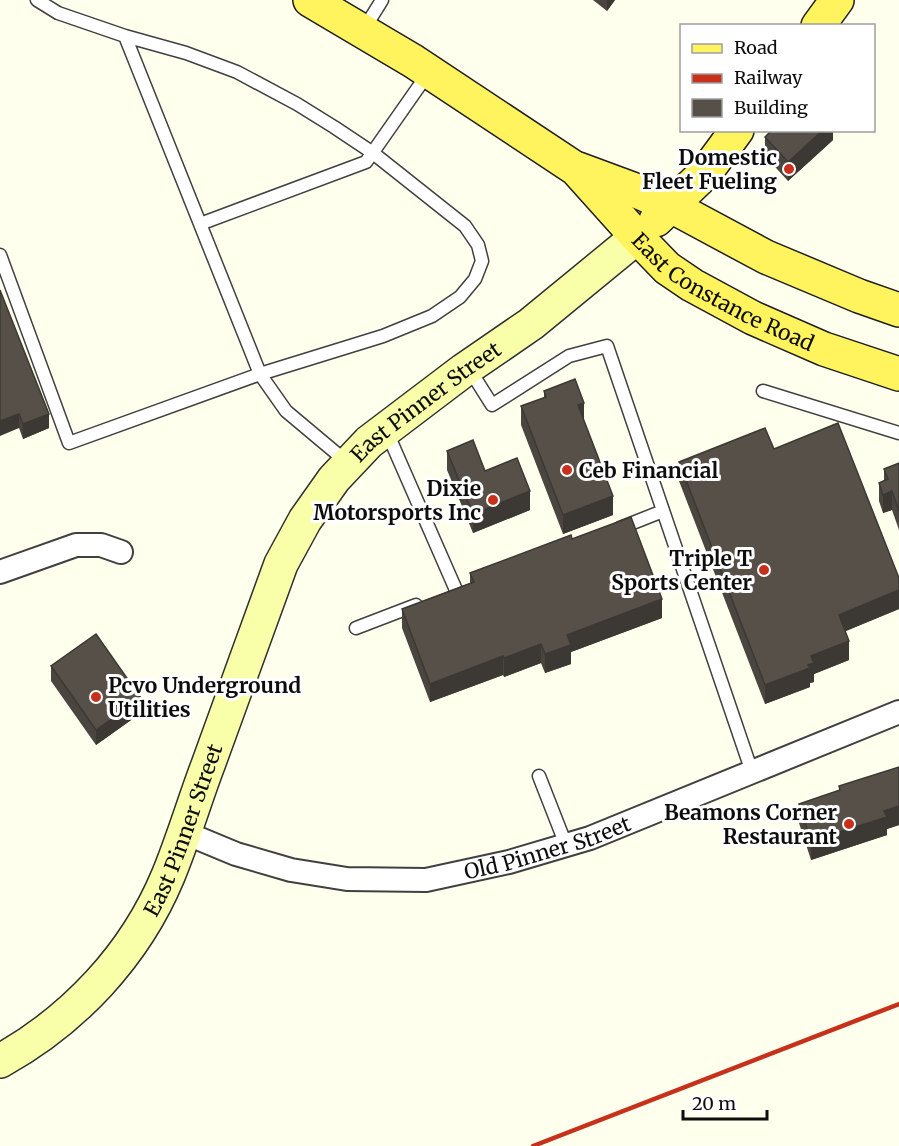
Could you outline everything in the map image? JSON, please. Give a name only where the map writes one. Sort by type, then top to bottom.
[{"type":"main road","name":"East Constance Road","points":[[310,0],[429,71],[576,169],[671,206],[766,257],[859,296],[899,310]]},
{"type":"main road","points":[[819,24],[837,0]]},
{"type":"main road","points":[[637,237],[705,172],[735,132]]},
{"type":"main road","name":"East Constance Road","points":[[576,169],[667,268],[692,285],[753,318],[824,348],[899,374]]},
{"type":"main road","name":"East Pinner Street","points":[[0,1062],[27,1046],[68,1015],[104,979],[134,938],[159,894],[281,564],[305,520],[334,479],[369,442],[385,429],[531,324],[637,237]]},
{"type":"street","points":[[0,572],[76,545],[101,545],[121,552]]},
{"type":"street","name":"Old Pinner Street","points":[[183,832],[236,854],[291,870],[358,879],[426,880],[509,862],[566,845],[619,826],[899,712]]},
{"type":"lane","points":[[0,255],[69,443],[260,374],[383,336],[432,316],[460,297],[475,279],[482,261],[478,245],[465,226],[373,153],[297,104],[237,72],[186,53],[125,36],[58,13],[38,0]]},
{"type":"lane","points":[[363,30],[382,0]]},
{"type":"lane","points":[[125,36],[260,374],[286,411],[349,464]]},
{"type":"lane","points":[[200,224],[366,162],[429,71]]},
{"type":"lane","points":[[468,368],[492,405],[569,356],[607,346],[752,772]]},
{"type":"lane","points":[[763,392],[899,433]]},
{"type":"lane","points":[[385,429],[456,590]]},
{"type":"lane","points":[[609,532],[663,511]]},
{"type":"lane","points":[[356,628],[422,603]]},
{"type":"lane","points":[[538,776],[566,845]]},
{"type":"building","points":[[770,132],[821,132],[788,162],[765,137]]},
{"type":"building","points":[[0,290],[49,414],[23,424],[19,414],[0,421]]},
{"type":"building","name":"Ceb Financial","points":[[575,379],[584,403],[578,405],[613,496],[563,515],[521,406],[546,397],[544,391]]},
{"type":"building","points":[[838,423],[899,578],[899,590],[839,615],[849,641],[811,656],[814,663],[808,665],[810,668],[765,685],[679,462],[765,428],[774,449]]},
{"type":"building","points":[[473,440],[485,471],[517,458],[530,491],[473,514],[447,451]]},
{"type":"building","points":[[899,463],[899,511],[892,491],[883,495],[879,483],[888,479],[884,469]]},
{"type":"building","points":[[631,517],[662,599],[567,635],[571,645],[545,654],[541,644],[430,684],[402,609],[474,582],[470,573],[571,535],[572,539]]},
{"type":"building","name":"Pcvo Underground Utilities","points":[[96,634],[141,698],[96,730],[51,666]]},
{"type":"building","points":[[899,767],[899,806],[884,811],[887,817],[811,841],[799,804],[840,790],[839,786]]},
{"type":"railway","points":[[533,1146],[899,1004]]},
{"type":"place","name":"Domestic Fleet Fueling","points":[[789,169]]},
{"type":"place","name":"Ceb Financial","points":[[567,470]]},
{"type":"place","name":"Dixie Motorsports Inc","points":[[493,500]]},
{"type":"place","name":"Triple T Sports Center","points":[[764,570]]},
{"type":"place","name":"Pcvo Underground Utilities","points":[[96,697]]},
{"type":"place","name":"Beamons Corner Restaurant","points":[[849,824]]}]
